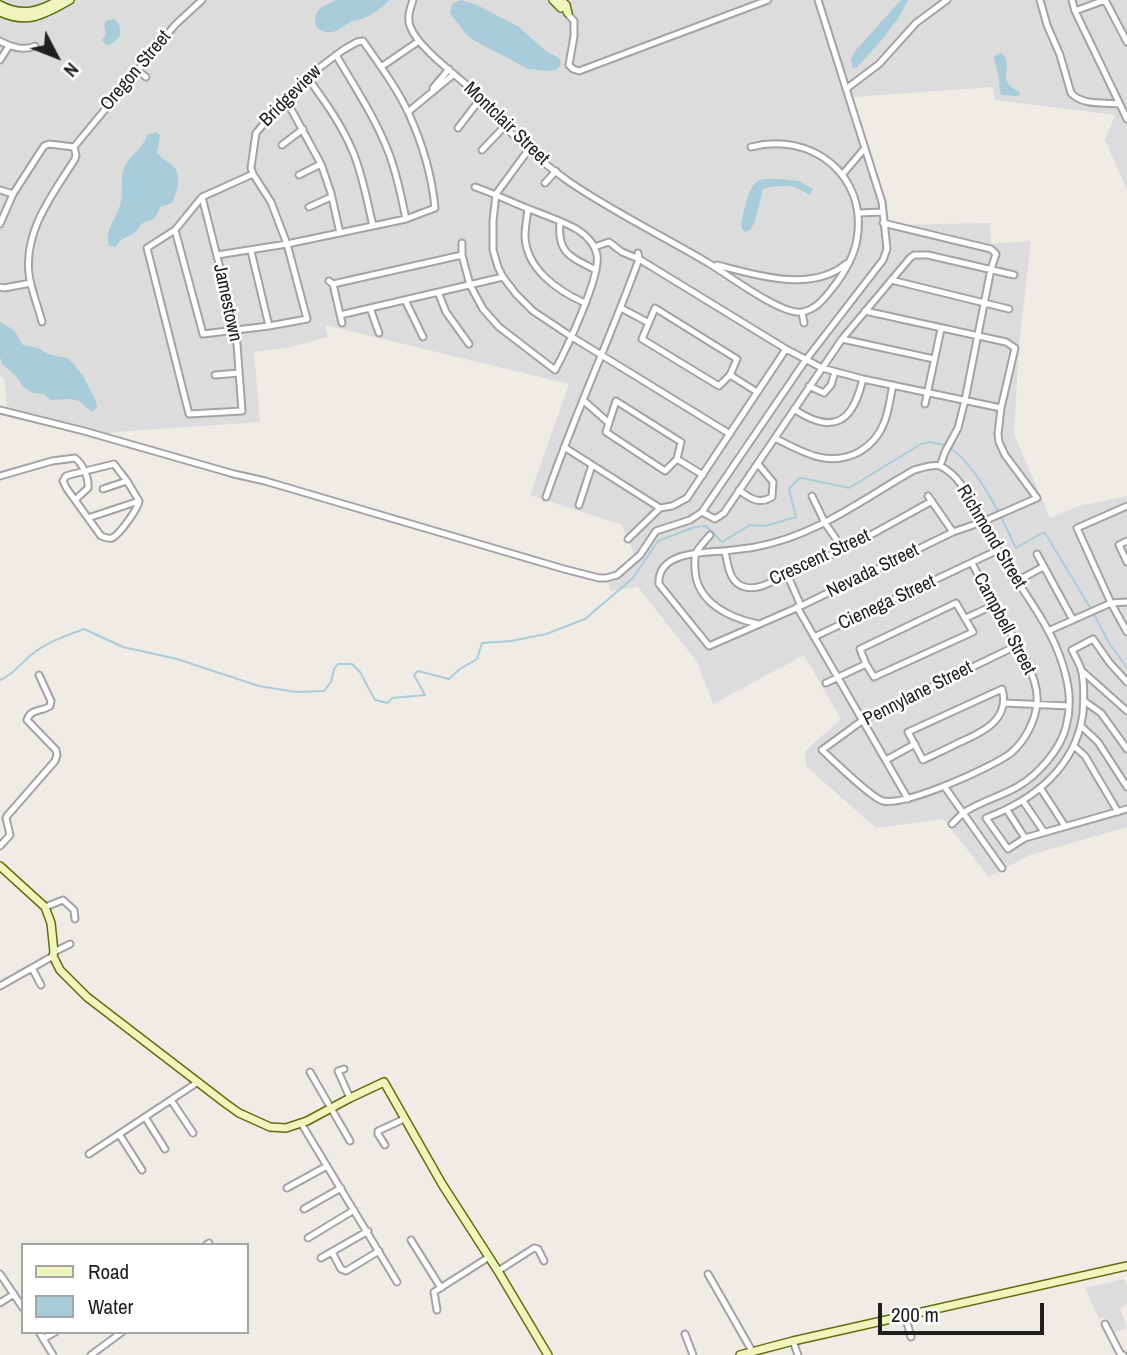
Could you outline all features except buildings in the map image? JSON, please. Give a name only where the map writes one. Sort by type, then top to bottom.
[{"type":"street","points":[[0,5],[13,11],[30,12],[70,0]]},
{"type":"street","points":[[217,256],[406,219],[435,208],[425,158],[407,111],[381,67],[419,41],[409,24],[413,0]]},
{"type":"street","points":[[552,0],[568,8],[568,13],[574,20],[569,65],[579,71],[768,0]]},
{"type":"street","points":[[0,410],[265,481],[599,578],[622,572],[640,555],[656,531],[690,520],[702,512],[806,361],[883,260],[887,249],[882,202],[818,0]]},
{"type":"street","points":[[846,89],[879,64],[916,23],[947,0]]},
{"type":"street","points":[[1040,0],[1071,93],[1083,102],[1119,104]]},
{"type":"street","points":[[1072,0],[1074,11],[1127,119]]},
{"type":"street","points":[[1074,11],[1105,0],[1126,38]]},
{"type":"street","name":"Oregon Street","points":[[74,147],[174,25],[198,1]]},
{"type":"street","points":[[0,12],[28,18],[38,16],[58,2]]},
{"type":"street","name":"Bridgeview","points":[[253,174],[251,168],[256,133],[307,77],[335,55],[363,40],[381,67]]},
{"type":"street","points":[[0,41],[9,46],[35,46]]},
{"type":"street","name":"Montclair Street","points":[[419,41],[481,97],[505,127],[568,180],[783,309],[802,313]]},
{"type":"street","points":[[0,60],[9,46]]},
{"type":"street","points":[[335,55],[388,150],[406,219]]},
{"type":"street","points":[[137,71],[146,77]]},
{"type":"street","points":[[407,111],[452,71]]},
{"type":"street","points":[[307,77],[349,142],[361,175],[373,226]]},
{"type":"street","points":[[458,128],[481,97]]},
{"type":"street","points":[[285,99],[320,164],[340,233]]},
{"type":"street","points":[[482,150],[505,127]]},
{"type":"street","points":[[282,145],[303,129]]},
{"type":"street","points":[[751,147],[785,143],[807,148],[826,159],[842,175],[853,193],[858,213],[857,240],[851,260],[820,303],[802,313],[804,323]]},
{"type":"street","points":[[0,224],[13,194],[44,146],[49,144],[74,147],[75,159],[41,214],[31,237],[31,283],[42,322]]},
{"type":"street","points":[[842,175],[864,148]]},
{"type":"street","points":[[529,149],[496,194],[493,250],[503,277],[533,310],[572,337],[730,433]]},
{"type":"street","points":[[299,175],[320,164]]},
{"type":"street","points":[[545,183],[556,171]]},
{"type":"street","points":[[253,174],[271,202],[287,244],[307,319],[203,334],[175,229],[202,197],[253,174]]},
{"type":"street","points":[[462,243],[462,255],[476,298],[499,327],[555,370],[572,337],[596,270],[597,257],[593,245],[576,228],[475,187]]},
{"type":"street","points":[[0,190],[13,194]]},
{"type":"street","name":"Jamestown","points":[[175,229],[147,248],[189,414],[242,411],[236,331],[202,197]]},
{"type":"street","points":[[309,207],[331,197]]},
{"type":"street","points":[[528,209],[525,238],[536,268],[556,287],[585,303]]},
{"type":"street","points":[[858,213],[883,212]]},
{"type":"street","points":[[560,222],[561,246],[596,270]]},
{"type":"street","points":[[883,223],[991,249],[996,254],[958,428],[944,452],[940,466]]},
{"type":"street","points":[[857,240],[866,242]]},
{"type":"street","points":[[593,245],[609,242],[622,252],[639,256],[786,349],[822,368],[1001,408],[1015,348],[1006,342],[865,311]]},
{"type":"street","points":[[251,251],[269,326]]},
{"type":"street","points":[[342,324],[331,282],[462,255]]},
{"type":"street","points":[[702,512],[713,519],[718,518],[727,508],[842,339],[905,262],[914,255],[928,255],[1013,275]]},
{"type":"street","points":[[547,496],[639,256]]},
{"type":"street","name":"Montclair Street","points":[[710,264],[789,280],[833,272],[851,260]]},
{"type":"street","points":[[340,315],[503,277]]},
{"type":"street","points":[[891,280],[1009,309]]},
{"type":"street","points":[[0,287],[31,283]]},
{"type":"street","points":[[438,292],[446,312],[469,344]]},
{"type":"street","points":[[652,299],[655,308],[737,359],[744,358]]},
{"type":"street","points":[[405,300],[423,337]]},
{"type":"street","points":[[370,308],[379,333]]},
{"type":"street","points":[[621,308],[649,323]]},
{"type":"street","points":[[655,308],[639,340],[719,386],[722,394]]},
{"type":"street","points":[[925,404],[941,329]]},
{"type":"street","points":[[842,339],[934,359]]},
{"type":"street","points":[[628,539],[660,508],[673,506],[687,498],[786,349]]},
{"type":"street","points":[[719,386],[730,374],[737,359]]},
{"type":"street","points":[[809,386],[824,393],[831,385],[835,372]]},
{"type":"street","points":[[215,375],[239,373]]},
{"type":"street","points":[[730,374],[757,392]]},
{"type":"street","points":[[794,409],[808,418],[826,423],[841,419],[851,410],[863,379]]},
{"type":"street","points":[[775,438],[807,454],[826,458],[844,458],[855,454],[872,443],[881,431],[893,385]]},
{"type":"street","points":[[606,432],[615,398],[681,442],[691,443]]},
{"type":"street","points":[[584,401],[610,423]]},
{"type":"street","name":"Nevada Street","points":[[709,646],[953,532],[1037,498],[999,442],[1001,408]]},
{"type":"street","points":[[598,434],[606,432],[666,475],[677,459],[681,442]]},
{"type":"street","points":[[564,447],[660,508]]},
{"type":"street","points":[[0,476],[52,461],[75,458],[88,482],[88,488],[75,500]]},
{"type":"street","points":[[677,459],[703,475]]},
{"type":"street","points":[[114,464],[127,481],[139,501],[137,510],[114,537],[107,538],[101,536],[63,481],[66,476],[114,464]]},
{"type":"street","points":[[739,490],[755,501],[772,497],[773,481],[758,464]]},
{"type":"street","points":[[579,505],[592,465]]},
{"type":"street","name":"Richmond Street","points":[[709,646],[659,584],[659,574],[671,561],[686,554],[772,543],[806,532],[914,470],[940,466],[952,474],[961,484],[1048,631],[1058,652],[1070,692],[1066,727],[1046,762],[1018,786],[964,813],[952,824]]},
{"type":"street","points":[[103,489],[127,481]]},
{"type":"street","points":[[812,496],[825,523],[843,549]]},
{"type":"street","name":"Crescent Street","points":[[725,551],[730,574],[744,587],[752,587],[768,583],[843,549],[930,499],[953,532]]},
{"type":"street","points":[[88,518],[139,501]]},
{"type":"street","points":[[1127,506],[1077,528],[1127,632]]},
{"type":"street","points":[[650,519],[656,531]]},
{"type":"street","points":[[709,535],[696,553],[696,581],[701,590],[729,616],[759,624]]},
{"type":"street","points":[[1127,541],[1119,545],[1127,562]]},
{"type":"street","name":"Cienega Street","points":[[814,637],[998,550]]},
{"type":"street","points":[[1037,554],[1073,620]]},
{"type":"street","name":"Campbell Street","points":[[972,563],[1018,645],[1034,683],[1037,704]]},
{"type":"street","points":[[1017,581],[1043,567]]},
{"type":"street","points":[[786,573],[814,637],[908,799],[944,786],[1010,754],[1032,723],[1037,704]]},
{"type":"street","points":[[1048,631],[1111,603],[1127,602]]},
{"type":"street","points":[[956,603],[974,632],[874,677],[866,664],[860,649],[956,603]]},
{"type":"street","points":[[966,618],[994,605]]},
{"type":"street","points":[[1127,682],[1093,639],[1072,650],[1081,670],[1084,701],[1081,726],[1074,746],[1066,761],[1041,789],[1006,810],[986,818],[1008,849],[1025,838],[1127,809]]},
{"type":"street","name":"Pennylane Street","points":[[908,799],[886,802],[879,800],[822,750],[863,720],[1018,645]]},
{"type":"street","points":[[826,683],[866,664]]},
{"type":"street","points":[[1081,670],[1127,711]]},
{"type":"street","points":[[0,846],[10,835],[7,816],[55,761],[57,755],[56,750],[27,720],[33,712],[50,706],[51,701],[39,674]]},
{"type":"street","points":[[1002,689],[1004,703],[998,718],[987,729],[923,760],[908,732],[1002,689]]},
{"type":"street","points":[[1084,701],[1101,713],[1127,749]]},
{"type":"street","points":[[1004,703],[1069,706]]},
{"type":"street","points":[[1081,726],[1098,742],[1127,787]]},
{"type":"street","points":[[886,760],[915,744]]},
{"type":"street","points":[[1074,746],[1085,756],[1118,811]]},
{"type":"street","points":[[1046,762],[1059,770]]},
{"type":"street","points":[[944,786],[1002,868]]},
{"type":"street","points":[[1041,789],[1065,826]]},
{"type":"street","points":[[1023,801],[1045,832]]},
{"type":"street","points":[[1006,810],[1025,838]]},
{"type":"street","points":[[0,866],[45,907],[51,923],[53,954],[60,970],[87,997],[239,1113],[270,1127],[286,1128],[384,1082],[442,1184],[548,1355]]},
{"type":"street","points":[[45,907],[60,900],[64,901],[74,910],[75,919]]},
{"type":"street","points":[[0,986],[70,944]]},
{"type":"street","points":[[32,968],[41,985]]},
{"type":"street","points":[[344,1069],[338,1072],[350,1098]]},
{"type":"street","points":[[310,1072],[350,1141]]},
{"type":"street","points":[[89,1154],[198,1082]]},
{"type":"street","points":[[171,1100],[193,1133]]},
{"type":"street","points":[[145,1117],[165,1149]]},
{"type":"street","points":[[385,1145],[378,1131],[404,1119]]},
{"type":"street","points":[[301,1123],[397,1282]]},
{"type":"street","points":[[119,1135],[142,1170]]},
{"type":"street","points":[[287,1188],[327,1166]]},
{"type":"street","points":[[304,1209],[341,1188]]},
{"type":"street","points":[[308,1238],[354,1210]]},
{"type":"street","points":[[321,1258],[368,1231]]},
{"type":"street","points":[[411,1240],[441,1288]]},
{"type":"street","points":[[498,1271],[534,1248],[538,1249],[544,1261]]},
{"type":"street","points":[[332,1252],[341,1269],[346,1271],[379,1251]]},
{"type":"street","points":[[437,1310],[435,1292],[489,1257]]},
{"type":"street","points":[[708,1274],[745,1354],[1127,1266]]},
{"type":"street","points":[[0,1274],[21,1304]]},
{"type":"street","points":[[0,1303],[14,1294]]},
{"type":"street","points":[[905,1315],[911,1337]]},
{"type":"street","points":[[1105,1324],[1120,1353],[1125,1355]]},
{"type":"street","points":[[40,1334],[53,1355]]},
{"type":"street","points":[[43,1339],[52,1334]]},
{"type":"street","points":[[91,1355],[119,1334]]},
{"type":"street","points":[[685,1334],[694,1355]]},
{"type":"street","points":[[793,1341],[798,1355]]},
{"type":"shaded area","points":[[0,0],[1127,0],[1127,190],[1105,140],[1115,115],[995,100],[993,87],[852,97],[891,225],[990,223],[991,244],[1031,241],[1019,346],[1014,434],[1050,518],[1079,506],[1127,496],[1127,827],[1030,855],[989,877],[943,819],[876,828],[806,766],[805,751],[841,719],[804,655],[713,704],[697,662],[638,587],[610,591],[608,580],[622,575],[636,559],[622,525],[530,495],[569,384],[325,325],[328,337],[291,347],[254,352],[260,422],[115,432],[95,438],[22,416],[7,407],[4,379],[0,376]]},
{"type":"shaded area","points":[[1124,1279],[1127,1285],[1127,1304],[1120,1308],[1127,1328],[1111,1334],[1104,1317],[1099,1319],[1085,1288]]},
{"type":"water","points":[[336,0],[389,0],[373,14],[337,30],[321,31],[316,27],[317,12]]},
{"type":"water","points":[[461,0],[477,5],[519,27],[547,52],[558,57],[560,66],[556,70],[546,71],[528,69],[473,40],[450,13],[452,4]]},
{"type":"water","points":[[901,0],[908,0],[892,27],[857,67],[853,68],[851,59],[855,51]]},
{"type":"water","points":[[114,19],[120,27],[120,36],[112,44],[106,45],[102,41],[106,34],[104,23]]},
{"type":"water","points":[[1002,53],[1007,64],[1006,79],[1020,95],[1001,95],[994,56]]},
{"type":"water","points":[[156,132],[160,135],[157,152],[177,173],[178,183],[172,203],[160,207],[153,219],[144,222],[116,247],[109,246],[108,235],[120,205],[125,166],[147,135]]},
{"type":"water","points":[[763,179],[799,181],[813,189],[810,195],[790,186],[763,189],[755,221],[751,229],[745,232],[741,223],[749,194],[755,184]]},
{"type":"water","points":[[0,322],[14,330],[23,345],[67,358],[74,364],[83,376],[97,407],[92,412],[79,401],[51,400],[23,387],[18,378],[2,364]]},
{"type":"waterway","points":[[0,680],[43,646],[84,629],[123,647],[177,659],[259,686],[296,692],[324,691],[338,664],[352,664],[360,672],[375,700],[388,703],[392,698],[425,695],[414,675],[418,671],[449,679],[477,659],[482,643],[546,634],[585,619],[633,578],[658,541],[695,527],[706,526],[722,542],[750,525],[765,526],[796,517],[789,489],[799,478],[849,488],[921,444],[930,442],[945,445]]},
{"type":"waterway","points":[[950,448],[979,480],[1016,548],[1045,533],[1091,609]]},
{"type":"waterway","points":[[1094,614],[1109,643],[1127,668]]}]
